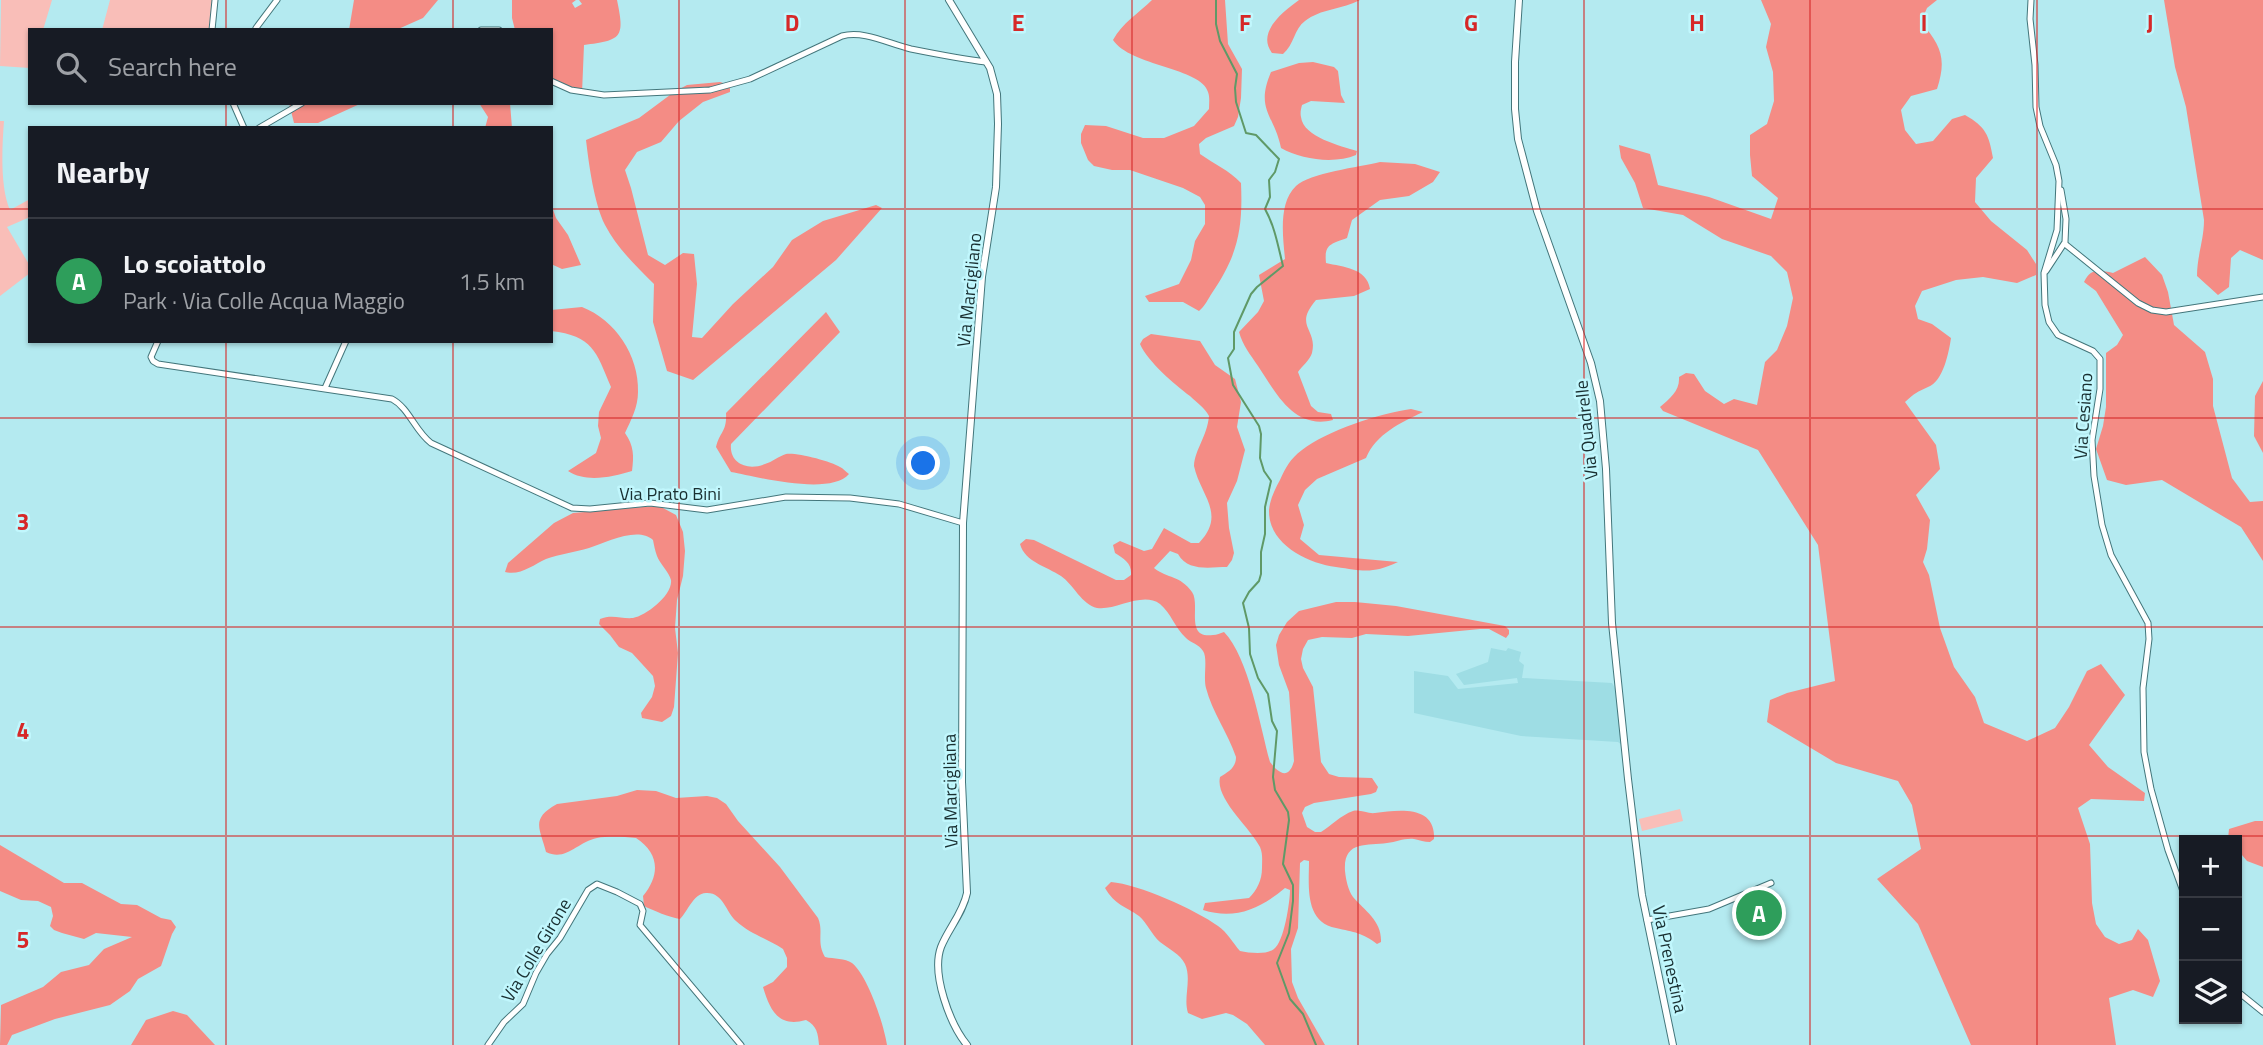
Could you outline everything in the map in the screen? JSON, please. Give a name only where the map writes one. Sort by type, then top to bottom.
[{"type":"street","points":[[212,28],[215,0]]},
{"type":"street","points":[[256,28],[277,0]]},
{"type":"street","name":"Via Marcigliano","points":[[949,0],[987,62],[997,94],[998,154],[993,211],[982,277],[963,523]]},
{"type":"street","name":"Via Quadrelle","points":[[1520,0],[1515,57],[1515,109],[1519,144],[1539,218],[1591,363],[1601,409],[1612,623],[1640,879]]},
{"type":"street","name":"Via Cesiano","points":[[2031,0],[2035,107],[2058,174],[2057,230],[2043,281],[2047,315],[2055,333],[2066,341],[2093,351],[2100,359],[2100,389],[2092,443],[2094,474],[2102,525],[2111,555],[2148,623],[2149,639],[2143,688],[2144,752],[2165,840],[2179,880]]},
{"type":"street","points":[[553,82],[571,90],[604,96],[710,90],[750,79],[850,35],[987,62]]},
{"type":"street","points":[[234,105],[243,126]]},
{"type":"street","points":[[262,126],[299,105]]},
{"type":"street","points":[[2043,281],[2050,263],[2065,244],[2066,219],[2058,174]]},
{"type":"street","points":[[2065,244],[2132,298],[2157,312],[2263,297]]},
{"type":"street","name":"Via Prato Bini","points":[[157,343],[151,357],[158,364],[393,399],[401,405],[418,432],[431,443],[575,508],[594,509],[650,503],[707,510],[783,497],[850,498],[899,504],[963,523]]},
{"type":"street","points":[[325,388],[345,343]]},
{"type":"street","name":"Via Marcigliana","points":[[963,523],[962,782],[967,884],[965,903],[945,938],[939,960],[946,1002],[955,1028],[967,1045]]},
{"type":"street","name":"Via Prenestina","points":[[1640,879],[1673,1045]]},
{"type":"street","points":[[1647,920],[1709,909],[1771,883]]},
{"type":"street","name":"Via Colle Girone","points":[[488,1045],[504,1022],[523,1004],[547,954],[560,938],[588,890],[597,884],[640,904],[643,911],[639,925],[741,1045]]},
{"type":"street","points":[[2242,995],[2263,1012]]},
{"type":"shaded area","points":[[1,0],[52,0],[44,28],[28,28],[28,68],[0,66]]},
{"type":"shaded area","points":[[110,0],[213,0],[211,28],[103,28]]},
{"type":"shaded area","points":[[354,0],[438,0],[423,18],[400,28],[349,28]]},
{"type":"shaded area","points":[[512,0],[576,0],[572,3],[575,8],[582,4],[579,0],[617,0],[621,22],[618,35],[613,39],[584,45],[582,93],[553,82],[553,28],[514,28]]},
{"type":"shaded area","points":[[1152,0],[1225,0],[1228,44],[1242,69],[1241,98],[1234,126],[1206,138],[1199,144],[1200,154],[1241,183],[1241,214],[1237,241],[1228,266],[1199,311],[1183,302],[1149,302],[1145,296],[1179,284],[1191,260],[1195,241],[1205,224],[1205,205],[1200,197],[1183,188],[1130,170],[1094,166],[1088,160],[1081,143],[1085,125],[1106,126],[1143,138],[1164,138],[1194,126],[1209,109],[1209,94],[1203,84],[1193,77],[1134,56],[1113,40],[1126,23]]},
{"type":"shaded area","points":[[1299,0],[1360,0],[1311,17],[1301,24],[1283,54],[1272,53],[1267,37],[1270,30],[1280,16]]},
{"type":"shaded area","points":[[1761,0],[1937,0],[1927,8],[1921,22],[1940,53],[1940,78],[1937,89],[1911,96],[1901,110],[1905,130],[1916,144],[1933,141],[1952,119],[1965,115],[1982,128],[1988,137],[1993,158],[1976,178],[1975,202],[1991,221],[2027,250],[2036,264],[2036,275],[2017,283],[1983,277],[1956,280],[1922,291],[1915,306],[1918,319],[1932,324],[1951,338],[1938,379],[1905,402],[1936,445],[1940,469],[1916,495],[1930,520],[1923,562],[1929,575],[1940,628],[1954,667],[1975,697],[1984,723],[2027,741],[2055,728],[2087,671],[2101,664],[2125,695],[2089,745],[2108,767],[2145,793],[2144,801],[2091,799],[2078,808],[2090,844],[2092,903],[2096,924],[2105,937],[2119,944],[2132,940],[2138,929],[2148,940],[2160,981],[2153,997],[2133,990],[2109,998],[2116,1045],[1971,1045],[1918,924],[1877,879],[1921,849],[1912,805],[1898,781],[1836,763],[1767,722],[1770,700],[1835,681],[1818,545],[1758,450],[1663,411],[1660,407],[1676,390],[1679,377],[1686,373],[1694,374],[1705,391],[1724,404],[1734,399],[1757,405],[1765,362],[1777,350],[1787,326],[1793,298],[1787,272],[1771,256],[1722,239],[1683,215],[1643,208],[1635,183],[1621,158],[1619,145],[1650,154],[1658,185],[1709,197],[1771,219],[1778,198],[1752,176],[1750,155],[1750,135],[1767,124],[1774,101],[1773,72],[1766,47],[1771,24]]},
{"type":"shaded area","points":[[2164,0],[2263,0],[2263,260],[2240,250],[2231,258],[2229,287],[2218,295],[2197,276],[2204,220],[2186,107],[2175,67]]},
{"type":"shaded area","points":[[1313,62],[1334,67],[1338,71],[1341,95],[1345,103],[1311,101],[1302,105],[1303,124],[1324,140],[1357,151],[1356,155],[1348,158],[1318,159],[1281,148],[1265,104],[1271,72],[1299,63]]},
{"type":"shaded area","points":[[720,82],[730,85],[730,92],[703,102],[679,121],[661,142],[637,152],[625,170],[648,255],[665,265],[683,253],[694,254],[697,284],[692,337],[702,338],[733,304],[773,267],[792,240],[823,221],[876,205],[882,208],[836,260],[693,380],[667,371],[653,322],[654,284],[621,249],[605,225],[595,195],[586,140],[639,118],[687,85]]},
{"type":"shaded area","points":[[290,105],[358,105],[318,123],[294,123]]},
{"type":"shaded area","points":[[480,105],[510,105],[512,126],[486,126],[488,117]]},
{"type":"shaded area","points":[[0,121],[4,121],[3,179],[10,210],[28,200],[28,218],[7,227],[28,263],[28,275],[0,296]]},
{"type":"shaded area","points":[[1380,162],[1415,164],[1440,172],[1433,182],[1409,196],[1380,200],[1352,220],[1347,238],[1328,248],[1326,263],[1347,267],[1359,273],[1368,282],[1370,289],[1354,296],[1316,300],[1309,309],[1306,322],[1312,338],[1312,353],[1298,372],[1311,406],[1318,412],[1331,414],[1333,420],[1307,420],[1279,398],[1247,350],[1239,332],[1258,312],[1264,301],[1259,275],[1285,259],[1284,211],[1290,193],[1296,186],[1312,177]]},
{"type":"shaded area","points":[[553,210],[581,265],[562,269],[553,265]]},
{"type":"shaded area","points":[[2145,257],[2162,275],[2174,325],[2205,352],[2213,379],[2213,406],[2232,478],[2250,502],[2263,501],[2263,561],[2241,527],[2162,480],[2126,485],[2107,480],[2096,449],[2106,407],[2106,353],[2117,345],[2123,335],[2096,291],[2084,282],[2093,272],[2113,273]]},
{"type":"shaded area","points":[[582,307],[594,313],[623,340],[629,352],[638,392],[634,413],[625,433],[633,451],[632,471],[591,478],[568,471],[596,453],[601,438],[599,412],[611,387],[591,347],[576,337],[553,331],[553,310]]},
{"type":"shaded area","points":[[826,312],[840,332],[731,444],[731,451],[736,461],[746,466],[759,466],[791,454],[829,462],[849,474],[826,484],[810,484],[775,481],[731,472],[716,447],[724,428],[726,413]]},
{"type":"shaded area","points":[[1151,334],[1200,341],[1215,365],[1235,379],[1241,402],[1237,427],[1245,450],[1237,481],[1227,503],[1234,553],[1232,560],[1227,567],[1193,566],[1170,551],[1154,568],[1183,583],[1192,592],[1199,632],[1213,635],[1224,632],[1233,644],[1253,693],[1270,762],[1277,770],[1287,773],[1294,761],[1289,692],[1279,665],[1276,645],[1287,622],[1299,611],[1336,602],[1355,602],[1396,606],[1505,626],[1509,630],[1506,638],[1489,629],[1408,636],[1366,634],[1352,638],[1322,637],[1308,640],[1303,649],[1303,668],[1313,687],[1321,762],[1329,774],[1372,778],[1378,787],[1376,792],[1371,794],[1314,803],[1305,807],[1302,813],[1307,827],[1321,832],[1353,811],[1404,811],[1414,812],[1429,820],[1434,839],[1430,842],[1410,839],[1358,846],[1348,854],[1345,871],[1349,888],[1353,897],[1379,928],[1381,942],[1377,944],[1358,933],[1336,928],[1318,918],[1310,901],[1309,861],[1300,863],[1298,928],[1291,949],[1292,982],[1298,998],[1325,1045],[1265,1045],[1247,1024],[1233,1015],[1226,1013],[1202,1019],[1188,1013],[1188,976],[1183,960],[1157,939],[1139,916],[1116,902],[1105,888],[1111,882],[1136,887],[1166,899],[1218,926],[1240,951],[1258,953],[1271,951],[1278,945],[1286,921],[1290,890],[1285,888],[1266,902],[1247,911],[1226,914],[1203,910],[1205,903],[1249,898],[1260,881],[1262,852],[1228,804],[1220,786],[1220,777],[1233,767],[1236,757],[1209,697],[1205,684],[1203,651],[1182,634],[1160,604],[1137,600],[1112,607],[1092,606],[1061,576],[1026,555],[1020,544],[1026,539],[1034,540],[1116,580],[1124,580],[1131,575],[1131,571],[1127,562],[1115,553],[1113,545],[1120,541],[1144,551],[1152,549],[1164,528],[1191,543],[1199,543],[1207,533],[1211,514],[1194,466],[1209,416],[1162,372],[1144,351],[1140,344]]},
{"type":"shaded area","points":[[2263,381],[2263,453],[2254,436],[2255,396]]},
{"type":"shaded area","points":[[1411,409],[1423,412],[1382,436],[1366,458],[1317,479],[1305,490],[1298,505],[1304,525],[1300,539],[1319,555],[1398,562],[1368,570],[1336,567],[1302,556],[1282,542],[1270,522],[1269,510],[1273,494],[1294,457],[1312,443],[1339,430],[1369,419]]},
{"type":"shaded area","points":[[654,506],[676,515],[683,532],[685,551],[675,628],[678,653],[674,707],[671,716],[662,722],[642,718],[641,713],[652,697],[655,686],[653,676],[632,653],[619,647],[599,624],[600,619],[604,618],[638,616],[658,604],[668,592],[671,580],[657,556],[653,540],[646,536],[630,535],[546,559],[521,571],[505,572],[508,563],[554,523],[573,513]]},
{"type":"shaded area","points":[[1491,648],[1506,651],[1508,648],[1521,652],[1519,661],[1524,665],[1522,678],[1612,683],[1616,690],[1623,746],[1618,742],[1521,736],[1414,713],[1414,671],[1448,676],[1458,689],[1518,683],[1517,678],[1464,685],[1456,674],[1488,662]]},
{"type":"shaded area","points":[[637,790],[656,791],[676,798],[707,796],[726,804],[780,867],[818,918],[821,947],[825,957],[849,961],[858,969],[874,1001],[887,1045],[819,1045],[816,1030],[810,1022],[788,1021],[777,1015],[772,1010],[763,987],[773,982],[787,967],[783,949],[741,926],[716,896],[701,894],[680,919],[644,906],[643,896],[655,873],[655,865],[650,851],[636,838],[597,838],[560,855],[546,852],[539,825],[543,814],[549,809],[557,804],[617,796]]},
{"type":"shaded area","points":[[1680,809],[1683,821],[1642,831],[1639,819]]},
{"type":"shaded area","points":[[2263,821],[2263,867],[2247,861],[2242,855],[2242,835],[2228,835],[2229,829]]},
{"type":"shaded area","points":[[0,845],[64,883],[82,883],[121,904],[137,905],[161,918],[171,920],[176,927],[161,966],[138,979],[130,991],[110,1005],[55,1019],[12,1035],[7,1045],[0,1045],[1,1005],[43,987],[61,972],[89,965],[104,949],[132,937],[96,933],[84,939],[54,930],[50,926],[53,916],[51,907],[38,901],[21,900],[0,891]]},
{"type":"shaded area","points":[[1770,889],[1776,924],[1749,930],[1740,903]]},
{"type":"shaded area","points":[[173,1011],[187,1015],[215,1045],[131,1045],[146,1020]]},
{"type":"waterway","points":[[1216,0],[1216,24],[1220,41],[1237,74],[1236,102],[1246,133],[1256,135],[1279,159],[1269,180],[1270,197],[1265,209],[1274,230],[1283,266],[1251,294],[1234,332],[1234,349],[1228,358],[1233,385],[1259,426],[1260,458],[1271,481],[1265,507],[1261,574],[1243,603],[1249,628],[1250,654],[1258,678],[1268,694],[1272,721],[1277,731],[1273,777],[1275,790],[1288,812],[1289,820],[1283,864],[1293,885],[1293,901],[1289,933],[1277,963],[1290,999],[1303,1014],[1316,1045]]},
{"type":"place","name":"Lo scoiattolo","points":[[1759,913]]}]
